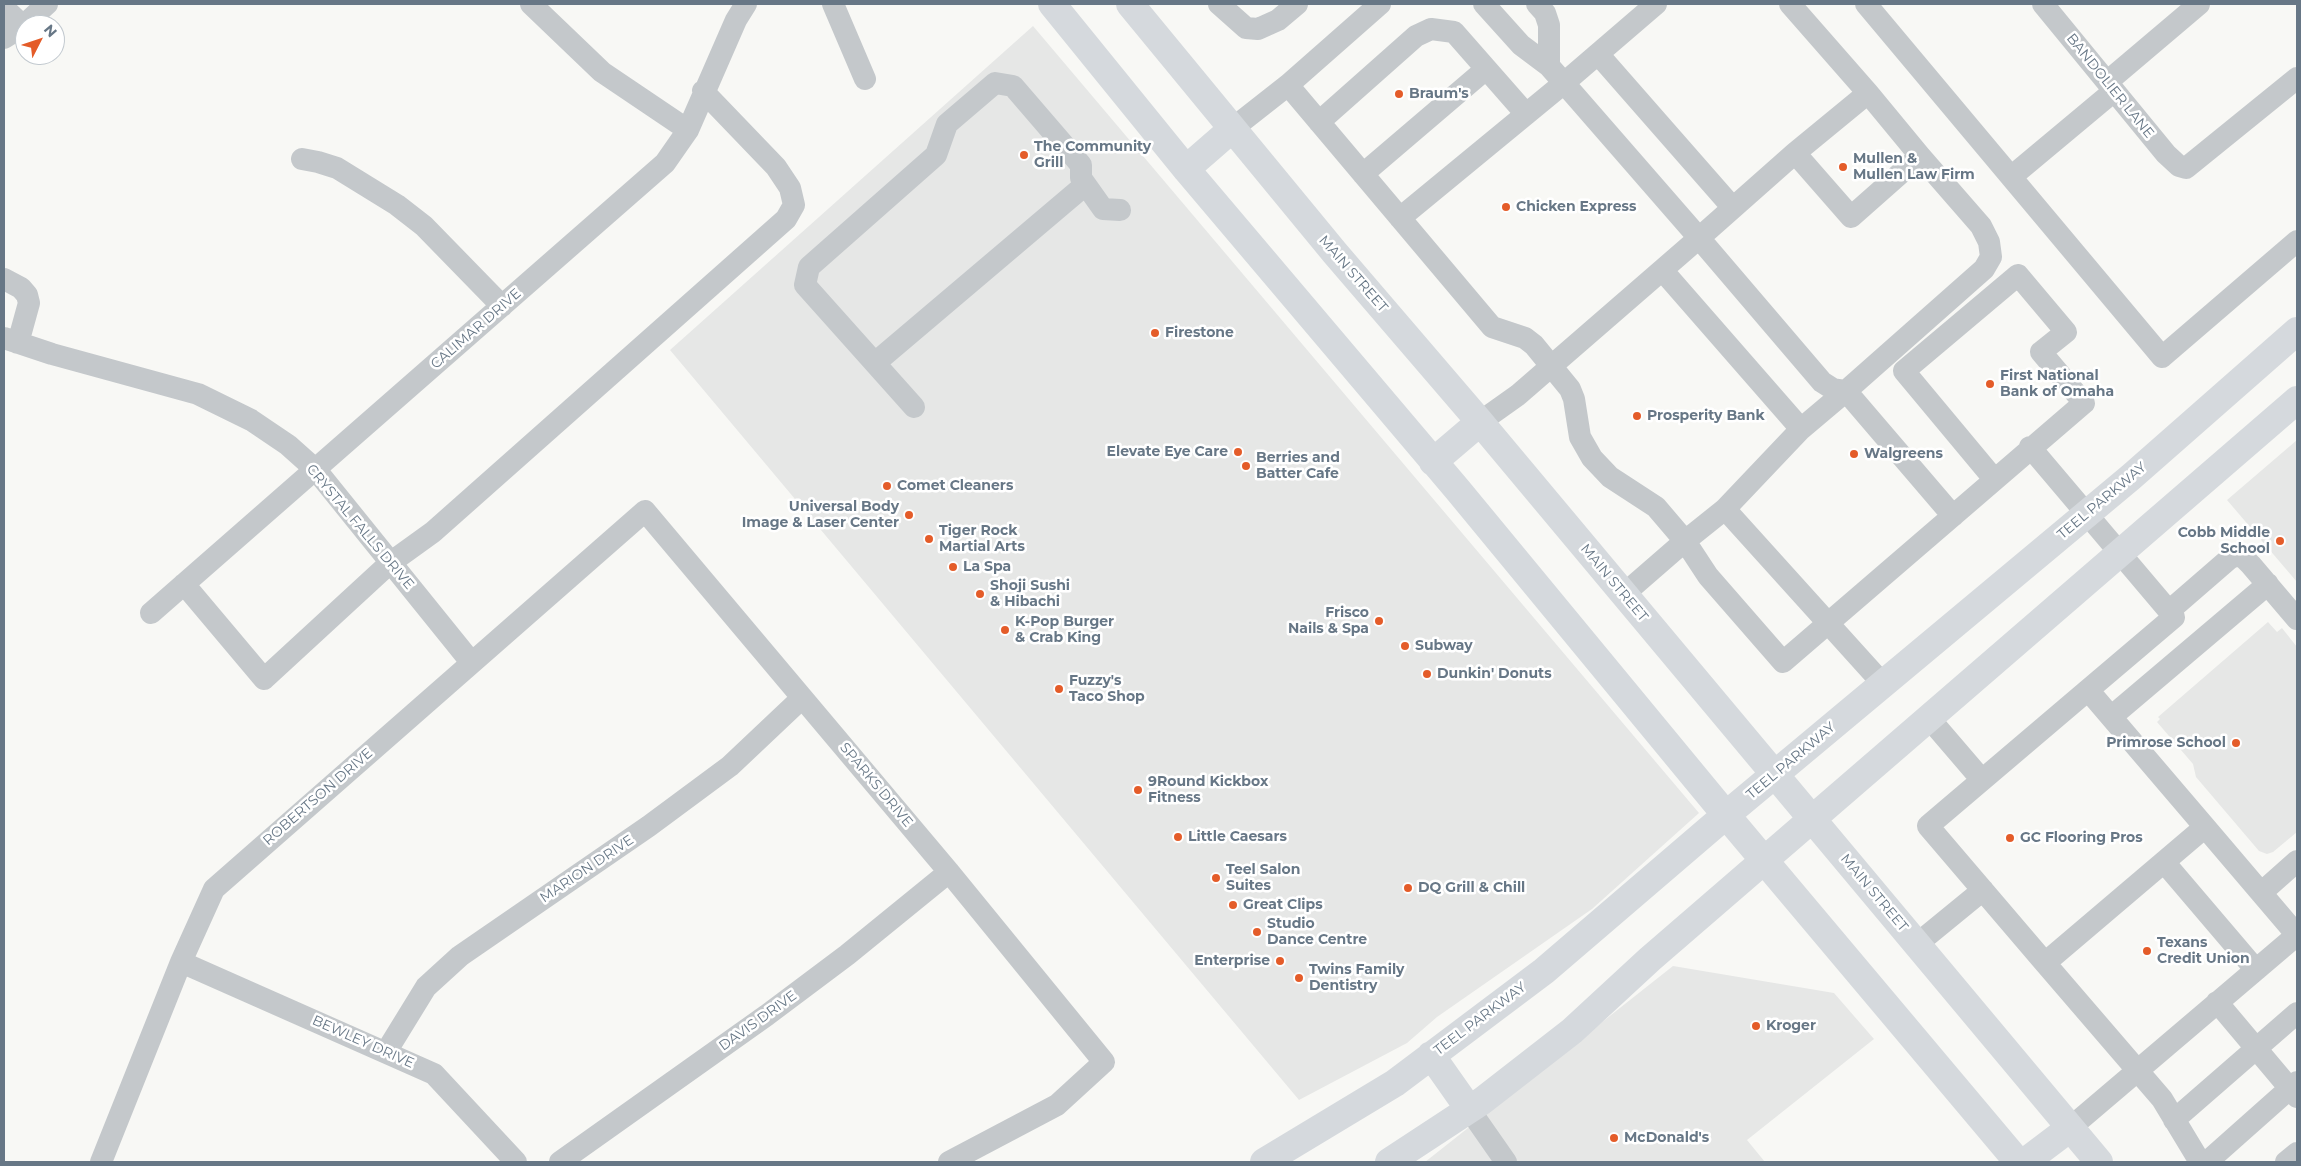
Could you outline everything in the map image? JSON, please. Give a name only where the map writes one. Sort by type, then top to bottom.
[{"type":"main road","points":[[1052,4],[1186,169],[2018,1162]]},
{"type":"main road","name":"MAIN STREET","points":[[1130,4],[1232,130],[1480,422],[2099,1162]]},
{"type":"main road","points":[[1186,169],[1232,130]]},
{"type":"main road","name":"TEEL PARKWAY","points":[[1264,1162],[1395,1083],[1544,971],[1726,815],[1776,776],[2086,514],[2297,331]]},
{"type":"main road","points":[[1389,1162],[1469,1109],[1572,1031],[1928,717],[2297,400]]},
{"type":"main road","points":[[1433,462],[1480,422]]},
{"type":"main road","points":[[1431,1055],[1469,1109]]},
{"type":"main road","points":[[2025,1162],[2070,1128]]},
{"type":"street","points":[[34,15],[47,4]]},
{"type":"street","points":[[532,4],[602,72],[688,130]]},
{"type":"street","name":"CALIMAR DRIVE","points":[[151,613],[653,175],[677,148],[688,130],[703,91],[736,20],[746,4]]},
{"type":"street","points":[[833,4],[865,79]]},
{"type":"street","points":[[1219,4],[1246,28],[1258,29],[1278,20],[1297,4]]},
{"type":"street","points":[[1232,130],[1288,85],[1380,4]]},
{"type":"street","points":[[1484,4],[1521,45],[1549,66],[1822,382],[1833,389],[1846,391],[1953,516]]},
{"type":"street","points":[[1537,4],[1545,13],[1550,36],[1549,66]]},
{"type":"street","points":[[1550,36],[1558,23],[1558,11],[1552,4]]},
{"type":"street","points":[[1400,218],[1564,83],[1656,4]]},
{"type":"street","points":[[1624,594],[1725,509],[1801,429],[1984,269],[1991,256],[1989,242],[1981,226],[1790,4]]},
{"type":"street","points":[[1866,4],[2162,357],[2297,242]]},
{"type":"street","name":"BANDOLIER LANE","points":[[2043,4],[2166,154],[2179,166],[2186,168],[2297,78]]},
{"type":"street","points":[[2011,177],[2199,4]]},
{"type":"street","points":[[4,8],[15,19]]},
{"type":"street","points":[[1319,122],[1416,36],[1431,29],[1454,32],[1526,114]]},
{"type":"street","points":[[4,38],[15,31]]},
{"type":"street","points":[[1598,54],[1733,208]]},
{"type":"street","points":[[1363,174],[1486,68]]},
{"type":"street","points":[[914,407],[805,285],[808,267],[936,155],[947,124],[995,83],[1013,86],[1081,165],[1080,178],[1103,209],[1120,210]]},
{"type":"street","points":[[1288,85],[1492,327],[1529,340],[1570,389],[1574,399],[1580,438],[1592,458],[1610,477],[1656,507],[1685,541],[1708,576],[1783,662],[1953,516],[2030,447],[2084,403],[2041,352],[2066,332],[2018,275],[1904,370],[1994,479]]},
{"type":"street","points":[[184,584],[264,679],[390,563],[440,526],[786,219],[794,205],[790,188],[776,167],[703,91]]},
{"type":"street","points":[[1480,422],[1518,395],[1663,271],[1795,153],[1868,93]]},
{"type":"street","points":[[1795,153],[1851,216],[1920,156]]},
{"type":"street","points":[[302,159],[337,168],[397,205],[424,226],[502,306]]},
{"type":"street","points":[[875,363],[1085,185]]},
{"type":"street","points":[[1663,271],[1801,429]]},
{"type":"street","points":[[4,279],[21,288],[27,295],[30,304],[11,341]]},
{"type":"street","name":"CRYSTAL FALLS DRIVE","points":[[11,341],[198,394],[251,420],[288,445],[316,470],[471,662]]},
{"type":"street","points":[[2030,447],[2174,617],[1928,826],[2162,1099],[2200,1162]]},
{"type":"street","points":[[1725,509],[1883,684]]},
{"type":"street","name":"ROBERTSON DRIVE","points":[[101,1162],[181,962],[214,889],[645,511]]},
{"type":"street","name":"SPARKS DRIVE","points":[[645,511],[949,872],[1104,1062],[1057,1105],[949,1162]]},
{"type":"street","points":[[2168,611],[2236,555],[2244,558],[2297,619]]},
{"type":"street","points":[[2110,717],[2268,584]]},
{"type":"street","points":[[2070,1128],[2297,936],[2088,690]]},
{"type":"street","name":"MARION DRIVE","points":[[386,1052],[426,987],[460,956],[649,826],[730,766],[802,698]]},
{"type":"street","points":[[1928,717],[1982,780]]},
{"type":"street","points":[[2045,963],[2205,827]]},
{"type":"street","points":[[2261,893],[2297,861]]},
{"type":"street","points":[[2164,862],[2256,970]]},
{"type":"street","name":"DAVIS DRIVE","points":[[560,1162],[767,1015],[949,872]]},
{"type":"street","points":[[1917,944],[1983,890]]},
{"type":"street","name":"BEWLEY DRIVE","points":[[181,962],[434,1074],[516,1162]]},
{"type":"street","points":[[2207,1162],[2295,1089],[2256,1048],[2217,1002]]},
{"type":"street","points":[[2174,1120],[2297,1013]]},
{"type":"street","points":[[1469,1109],[1506,1162]]},
{"type":"street","points":[[2286,1162],[2297,1153]]},
{"type":"shaded area","points":[[1033,26],[1699,813],[1592,909],[1437,1017],[1407,1043],[1299,1100],[670,350]]},
{"type":"shaded area","name":"Cobb Middle School","points":[[2297,440],[2297,582],[2227,500]]},
{"type":"shaded area","name":"Primrose School","points":[[2268,622],[2277,632],[2282,628],[2297,647],[2297,832],[2273,852],[2267,854],[2259,851],[2196,777],[2193,764],[2157,722],[2160,719],[2158,717]]},
{"type":"shaded area","points":[[1673,966],[1834,993],[1874,1039],[1747,1140],[1765,1162],[1425,1162]]},
{"type":"place","name":"Braum's","points":[[1399,94]]},
{"type":"place","name":"The Community Grill","points":[[1024,155]]},
{"type":"place","name":"Mullen & Mullen Law Firm","points":[[1843,167]]},
{"type":"place","name":"Chicken Express","points":[[1506,207]]},
{"type":"place","name":"Firestone","points":[[1155,333]]},
{"type":"place","name":"First National Bank of Omaha","points":[[1990,384]]},
{"type":"place","name":"Prosperity Bank","points":[[1637,416]]},
{"type":"place","name":"Elevate Eye Care","points":[[1238,452]]},
{"type":"place","name":"Walgreens","points":[[1854,454]]},
{"type":"place","name":"Berries and Batter Cafe","points":[[1246,466]]},
{"type":"place","name":"Comet Cleaners","points":[[887,486]]},
{"type":"place","name":"Universal Body Image & Laser Center","points":[[909,515]]},
{"type":"place","name":"Tiger Rock Martial Arts","points":[[929,539]]},
{"type":"place","name":"Cobb Middle School","points":[[2280,541]]},
{"type":"place","name":"La Spa","points":[[953,567]]},
{"type":"place","name":"Shoji Sushi & Hibachi","points":[[980,594]]},
{"type":"place","name":"Frisco Nails & Spa","points":[[1379,621]]},
{"type":"place","name":"K-Pop Burger & Crab King","points":[[1005,630]]},
{"type":"place","name":"Subway","points":[[1405,646]]},
{"type":"place","name":"Dunkin' Donuts","points":[[1427,674]]},
{"type":"place","name":"Fuzzy's Taco Shop","points":[[1059,689]]},
{"type":"place","name":"Primrose School","points":[[2236,743]]},
{"type":"place","name":"9Round Kickbox Fitness","points":[[1138,790]]},
{"type":"place","name":"Little Caesars","points":[[1178,837]]},
{"type":"place","name":"GC Flooring Pros","points":[[2010,838]]},
{"type":"place","name":"Teel Salon Suites","points":[[1216,878]]},
{"type":"place","name":"DQ Grill & Chill","points":[[1408,888]]},
{"type":"place","name":"Great Clips","points":[[1233,905]]},
{"type":"place","name":"Studio Dance Centre","points":[[1257,932]]},
{"type":"place","name":"Texans Credit Union","points":[[2147,951]]},
{"type":"place","name":"Enterprise","points":[[1280,961]]},
{"type":"place","name":"Twins Family Dentistry","points":[[1299,978]]},
{"type":"place","name":"Kroger","points":[[1756,1026]]},
{"type":"place","name":"McDonald's","points":[[1614,1138]]}]
